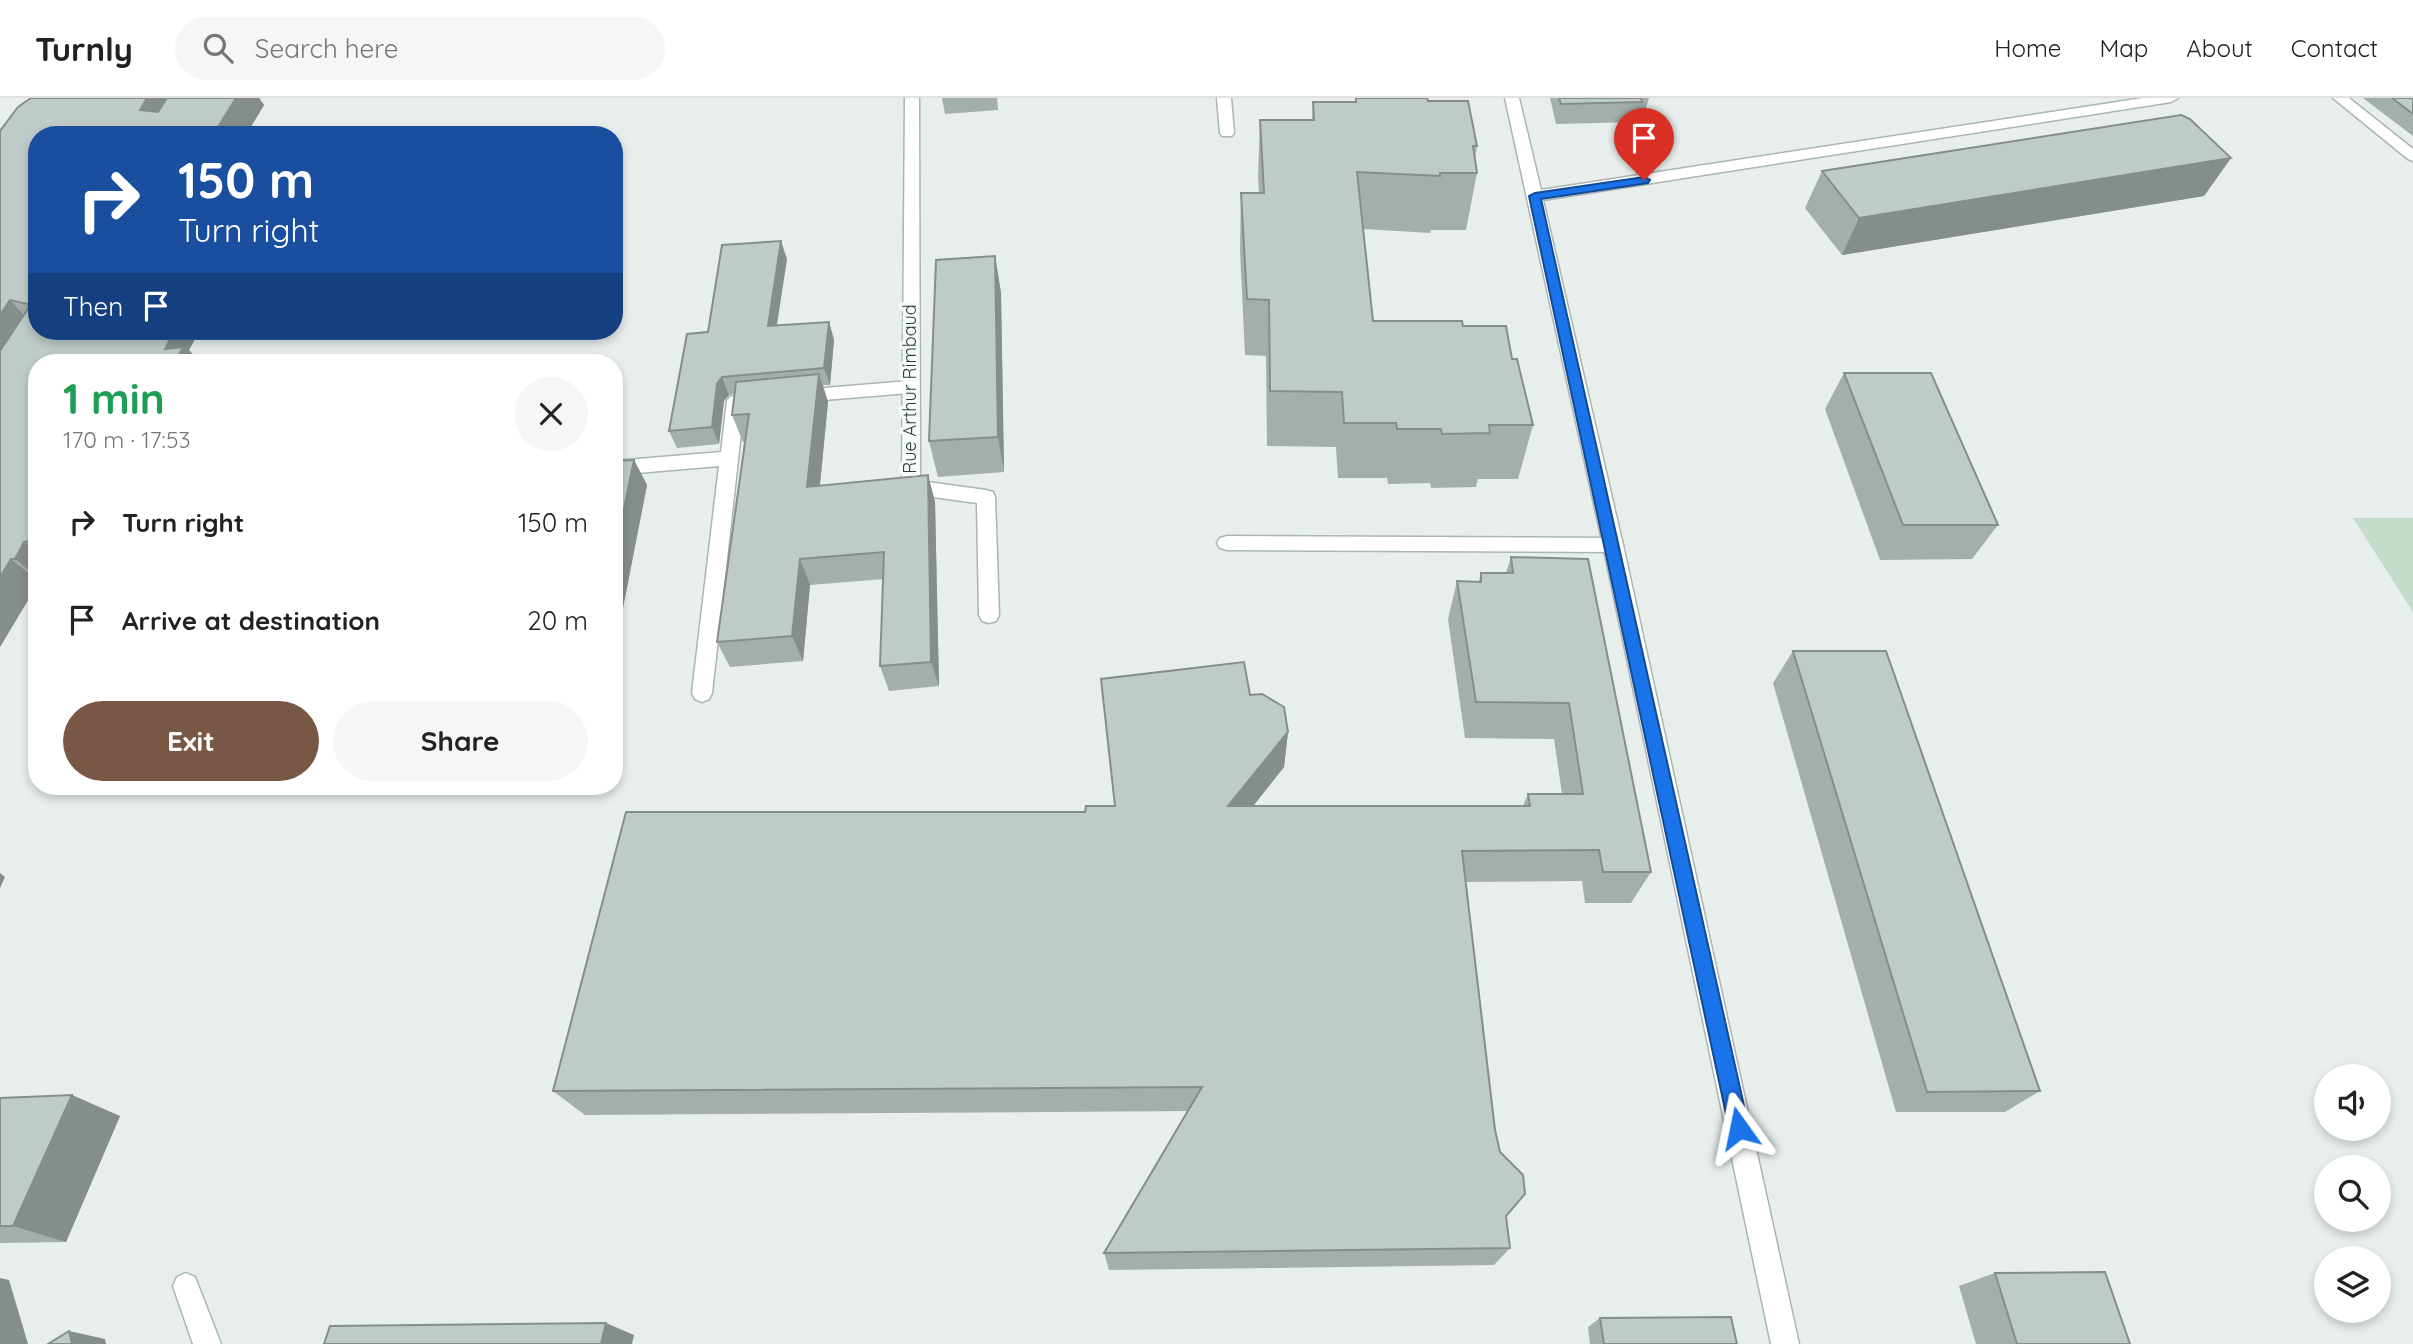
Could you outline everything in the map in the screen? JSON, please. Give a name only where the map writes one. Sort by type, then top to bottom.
[{"type":"street","name":"Rue Arthur Rimbaud","points":[[912,98],[909,387],[911,487],[986,497],[989,615]]},
{"type":"street","points":[[1224,98],[1227,133]]},
{"type":"street","points":[[1512,98],[1613,545],[1785,1344]]},
{"type":"street","points":[[1535,196],[2171,98]]},
{"type":"street","points":[[2340,98],[2413,156]]},
{"type":"street","points":[[702,693],[736,401],[909,387]]},
{"type":"street","points":[[623,467],[729,458]]},
{"type":"street","points":[[1227,543],[1613,545]]},
{"type":"street","points":[[186,1286],[207,1344]]},
{"type":"green space","points":[[2353,518],[2413,518],[2413,612]]},
{"type":"building","points":[[31,98],[147,98],[140,110],[158,112],[167,98],[236,98],[219,126],[28,126],[28,304],[10,300],[0,315],[0,131],[18,107]]},
{"type":"building","points":[[1356,98],[1468,101],[1477,146],[1473,146],[1477,173],[1440,173],[1440,176],[1357,172],[1373,321],[1462,321],[1463,326],[1506,326],[1512,359],[1517,359],[1533,425],[1489,425],[1490,433],[1442,434],[1441,429],[1397,429],[1396,423],[1344,423],[1342,392],[1270,391],[1269,300],[1247,299],[1241,193],[1264,193],[1260,120],[1314,120],[1313,102],[1356,102]]},
{"type":"building","points":[[1559,98],[1641,98],[1642,102],[1561,104]]},
{"type":"building","points":[[2392,98],[2413,98],[2413,114]]},
{"type":"building","points":[[2181,115],[2190,119],[2231,158],[1859,218],[1822,171]]},
{"type":"building","points":[[781,241],[768,326],[829,322],[824,368],[722,377],[717,384],[712,427],[669,431],[687,334],[708,332],[722,245]]},
{"type":"building","points":[[995,256],[998,437],[929,441],[936,260]]},
{"type":"building","points":[[28,309],[28,340],[170,340],[165,349],[183,347],[179,354],[28,354],[28,542],[24,542],[15,559],[11,559],[0,577],[0,351]]},
{"type":"building","points":[[1844,373],[1931,373],[1998,525],[1903,525]]},
{"type":"building","points":[[819,374],[807,487],[928,475],[931,662],[880,666],[884,552],[800,559],[792,636],[717,642],[749,414],[732,415],[736,382]]},
{"type":"building","points":[[634,460],[623,513],[623,461]]},
{"type":"building","points":[[1511,557],[1588,559],[1651,872],[1603,872],[1599,850],[1462,851],[1495,1130],[1500,1152],[1523,1175],[1525,1194],[1506,1216],[1510,1248],[1104,1253],[1202,1087],[553,1091],[626,812],[1085,812],[1086,806],[1115,806],[1101,679],[1244,662],[1250,695],[1262,694],[1284,707],[1288,732],[1228,806],[1530,806],[1528,794],[1583,794],[1569,703],[1476,702],[1457,581],[1481,582],[1481,573],[1513,573]]},
{"type":"building","points":[[1793,651],[1886,651],[2040,1091],[1927,1092]]},
{"type":"building","points":[[72,1095],[13,1226],[0,1226],[0,1098]]},
{"type":"building","points":[[2105,1272],[2130,1344],[2017,1344],[1995,1273]]},
{"type":"building","points":[[1731,1317],[1737,1344],[1604,1344],[1600,1318]]},
{"type":"building","points":[[606,1323],[601,1344],[324,1344],[330,1326]]},
{"type":"building","points":[[69,1331],[72,1344],[48,1344]]},
{"type":"route","points":[[1644,180],[1535,196],[1630,619],[1739,1128]]}]
